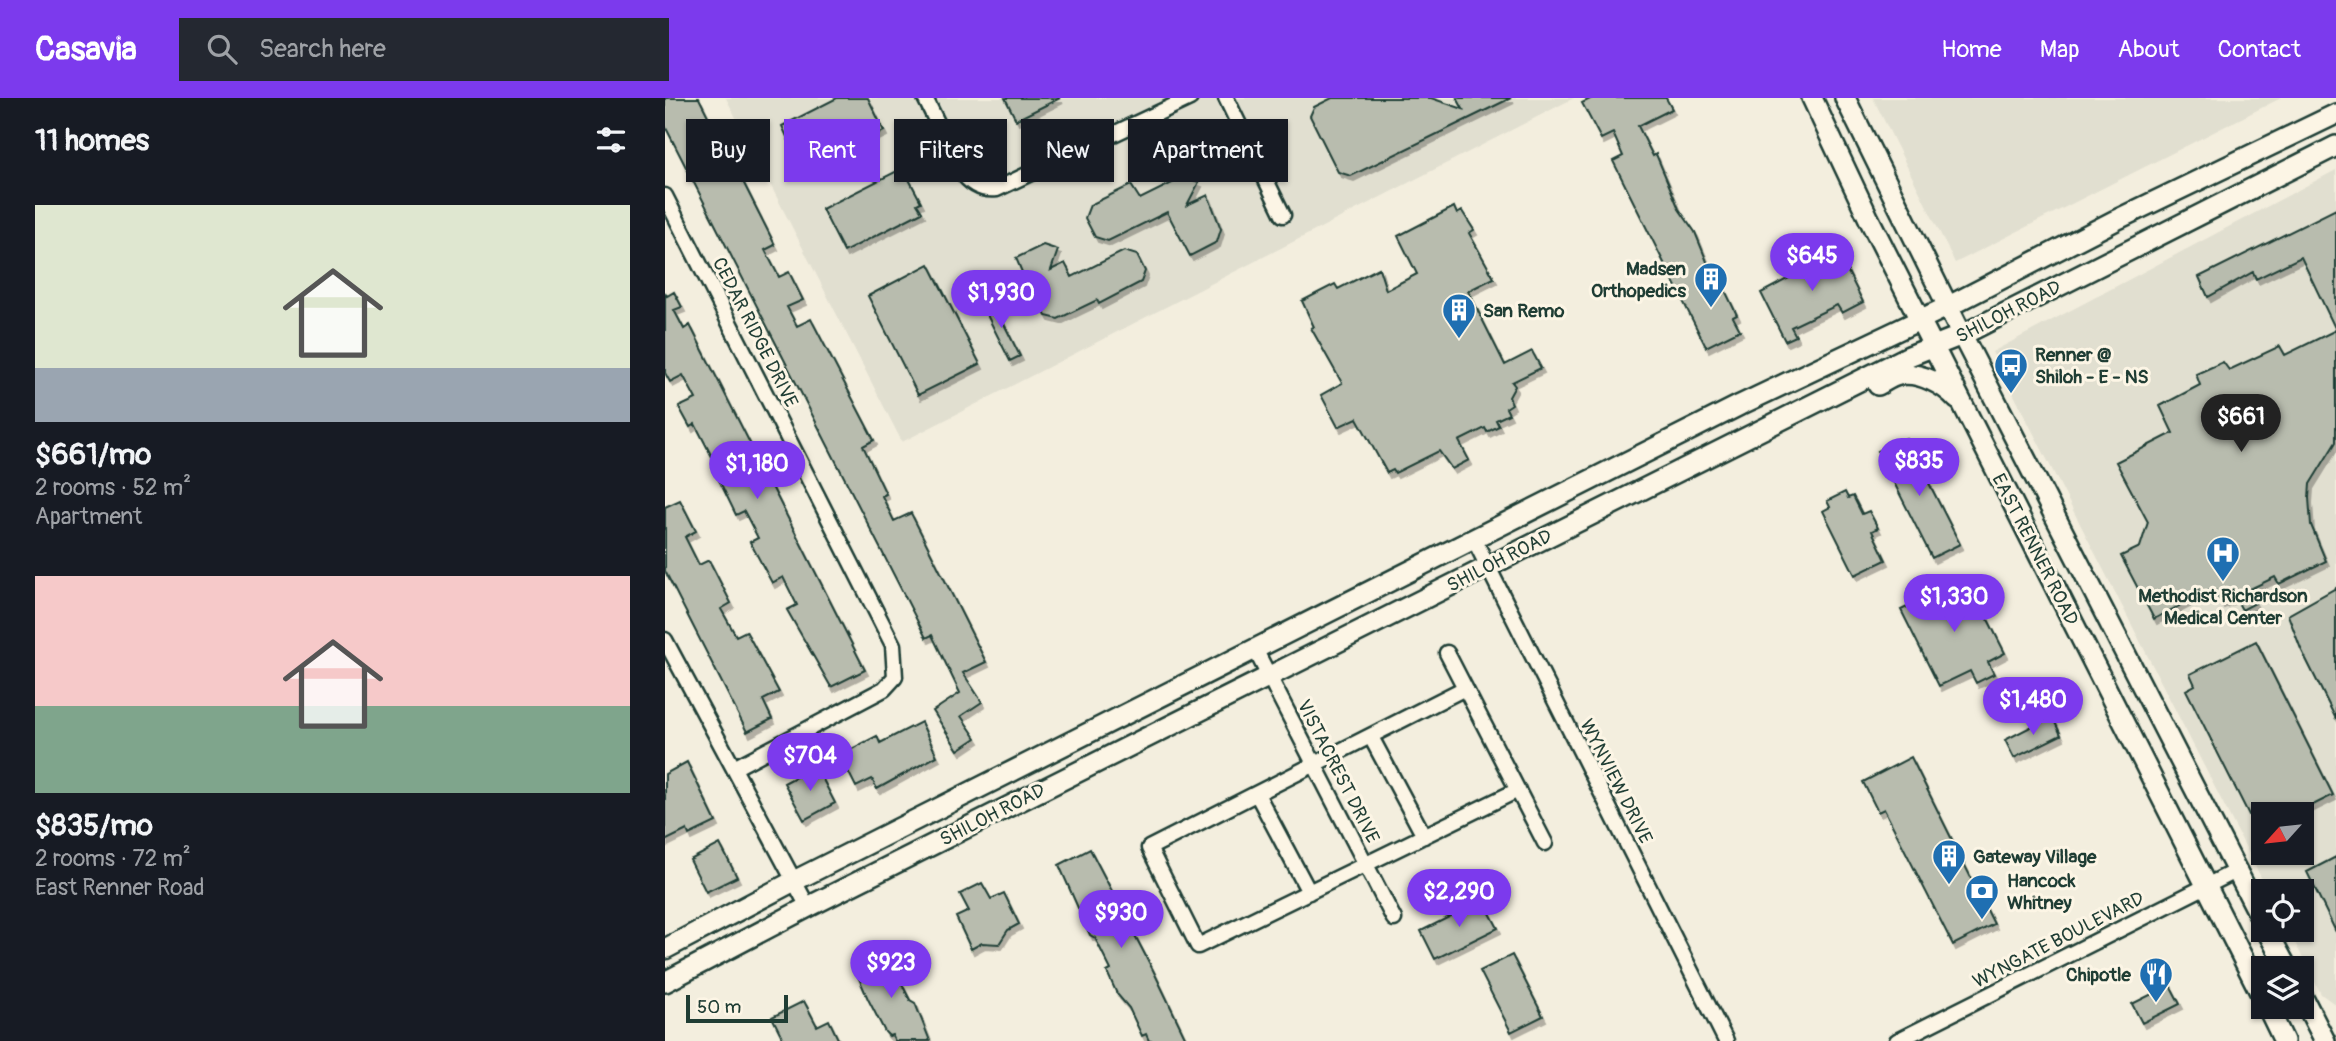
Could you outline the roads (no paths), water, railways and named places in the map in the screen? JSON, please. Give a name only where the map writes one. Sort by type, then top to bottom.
[{"type":"main road","name":"EAST RENNER ROAD","points":[[1812,98],[1963,406],[2251,974]]},
{"type":"main road","name":"EAST RENNER ROAD","points":[[1845,98],[1962,335],[2251,899]]},
{"type":"main road","name":"SHILOH ROAD","points":[[665,949],[794,881],[1692,429],[1919,318],[1949,306],[2336,114]]},
{"type":"main road","name":"SHILOH ROAD","points":[[665,982],[808,907],[1269,678],[1488,565],[1933,346],[1962,335],[2336,146]]},
{"type":"main road","points":[[2144,207],[2158,234]]},
{"type":"main road","points":[[1771,425],[1789,427],[1901,374],[1925,378],[1948,388],[1963,406]]},
{"type":"main road","points":[[1692,429],[1706,457]]},
{"type":"main road","points":[[2040,558],[2064,568],[2080,566]]},
{"type":"main road","points":[[2083,642],[2102,639],[2127,658]]},
{"type":"main road","points":[[1056,749],[1069,776]]},
{"type":"main road","points":[[2314,1009],[2336,1028]]},
{"type":"main road","points":[[2273,1019],[2284,1041]]},
{"type":"main road","points":[[2314,1019],[2325,1041]]},
{"type":"street","points":[[925,98],[968,180],[988,190],[997,189],[1191,98]]},
{"type":"street","points":[[1226,98],[1283,215]]},
{"type":"street","name":"CEDAR RIDGE DRIVE","points":[[665,196],[893,645],[895,677],[884,689],[734,768]]},
{"type":"street","name":"WYNVIEW DRIVE","points":[[1474,538],[1726,1041]]},
{"type":"street","points":[[665,640],[808,907]]},
{"type":"street","name":"VISTACREST DRIVE","points":[[1255,649],[1394,919]]},
{"type":"street","points":[[1447,653],[1545,843]]},
{"type":"street","points":[[1465,688],[1149,848],[1198,946],[1518,790]]},
{"type":"street","points":[[1371,737],[1424,836]]},
{"type":"street","points":[[1257,794],[1309,892]]},
{"type":"street","name":"WYNGATE BOULEVARD","points":[[1897,1041],[2236,871]]},
{"type":"place","name":"Madsen Orthopedics","points":[[1711,309]]},
{"type":"place","name":"San Remo","points":[[1459,340]]},
{"type":"place","name":"Renner @ Shiloh - E - NS","points":[[2011,395]]},
{"type":"place","name":"Methodist Richardson Medical Center","points":[[2223,583]]},
{"type":"place","name":"Gateway Village","points":[[1949,886]]},
{"type":"place","name":"Hancock Whitney","points":[[1982,921]]},
{"type":"place","name":"Chipotle","points":[[2156,1004]]}]
